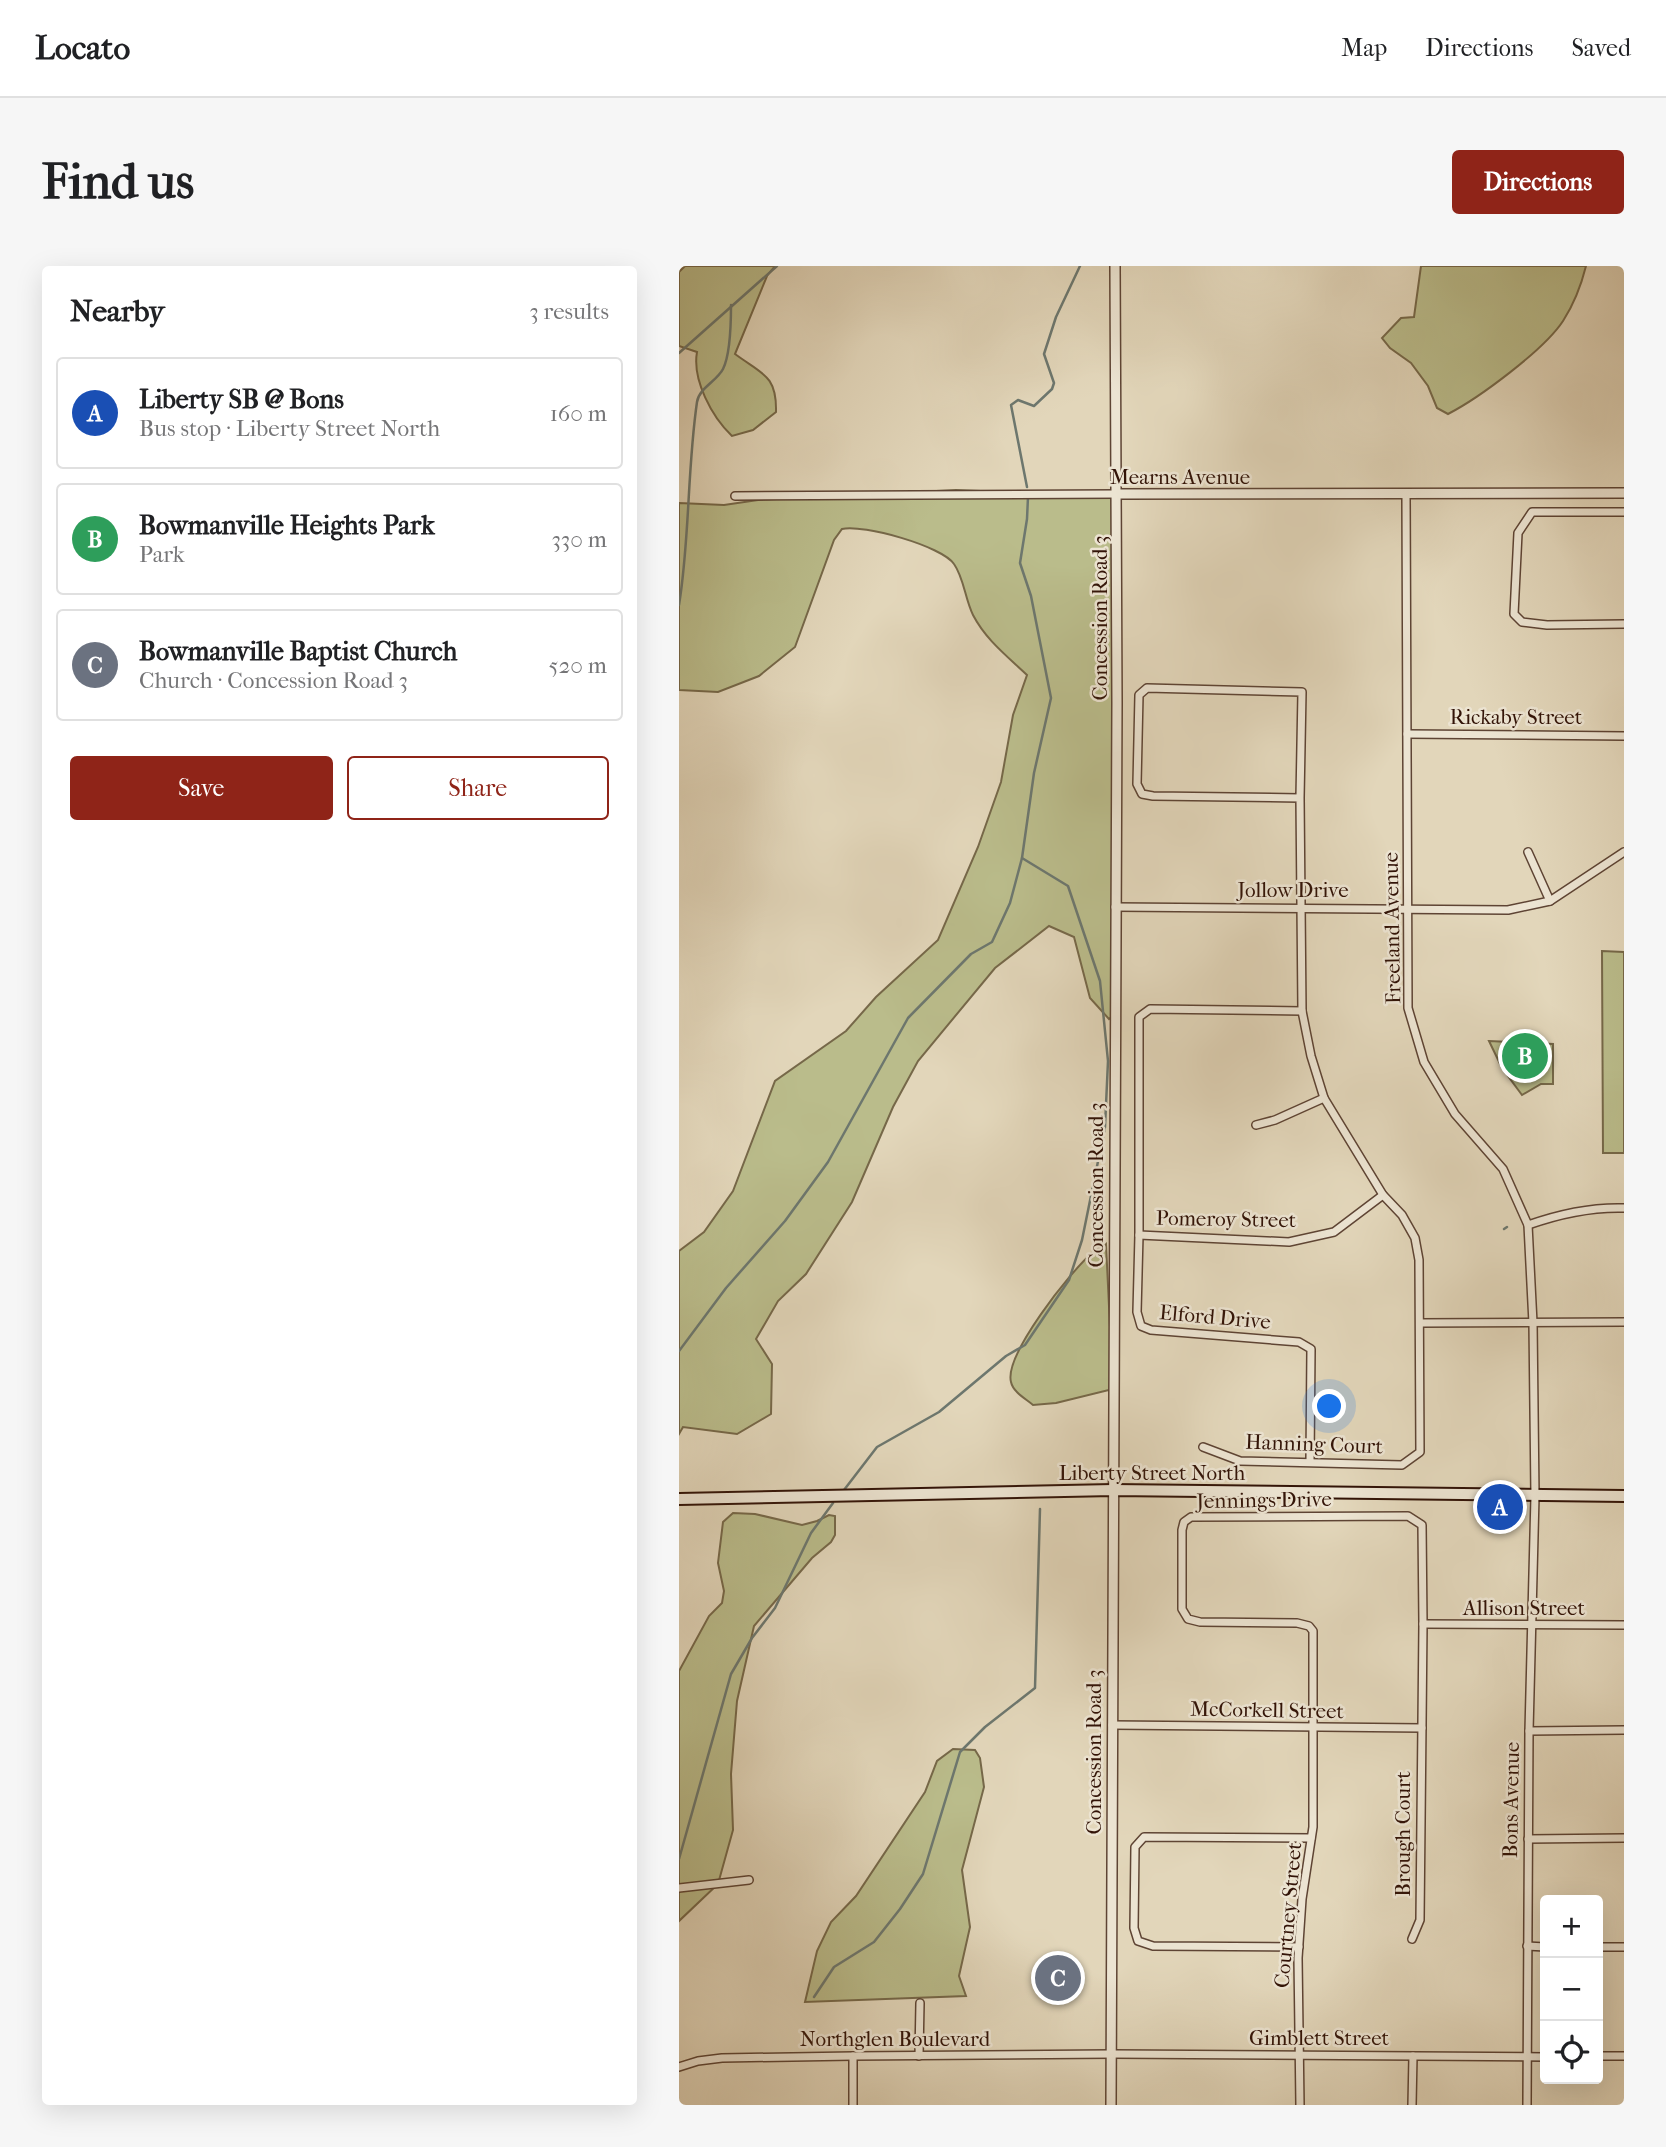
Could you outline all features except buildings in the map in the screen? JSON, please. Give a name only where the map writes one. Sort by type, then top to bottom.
[{"type":"main road","name":"Liberty Street North","points":[[679,1499],[1113,1490],[1624,1496]]},
{"type":"street","name":"Concession Road 3","points":[[1111,2105],[1117,494],[1115,266]]},
{"type":"street","name":"Mearns Avenue","points":[[735,496],[1624,493]]},
{"type":"street","name":"Freeland Avenue","points":[[1406,494],[1408,1007],[1424,1062],[1455,1114],[1503,1169],[1528,1225],[1533,1323],[1535,1496]]},
{"type":"street","points":[[1624,512],[1532,512],[1518,533],[1514,614],[1522,622],[1547,625],[1624,624]]},
{"type":"street","points":[[1300,798],[1142,794],[1137,784],[1139,695],[1147,688],[1302,692],[1300,798],[1303,1011],[1311,1056],[1324,1098],[1383,1195],[1402,1215],[1415,1238],[1419,1260],[1420,1323],[1624,1322]]},
{"type":"street","name":"Rickaby Street","points":[[1407,734],[1624,736]]},
{"type":"street","points":[[1528,852],[1550,901]]},
{"type":"street","name":"Jollow Drive","points":[[1115,907],[1508,910],[1550,901],[1624,852]]},
{"type":"street","name":"Elford Drive","points":[[1303,1011],[1150,1009],[1139,1017],[1137,1312],[1141,1326],[1151,1330],[1299,1342],[1311,1349],[1310,1461]]},
{"type":"street","points":[[1256,1125],[1275,1120],[1324,1098]]},
{"type":"street","name":"Pomeroy Street","points":[[1139,1235],[1289,1242],[1334,1232],[1383,1195]]},
{"type":"street","points":[[1528,1225],[1572,1212],[1624,1208]]},
{"type":"street","name":"Hanning Court","points":[[1203,1447],[1240,1461],[1402,1465],[1420,1452],[1420,1323]]},
{"type":"street","name":"Bons Avenue","points":[[1527,2105],[1529,1731],[1535,1496]]},
{"type":"street","name":"Jennings Drive","points":[[1314,1728],[1314,1638],[1309,1626],[1297,1623],[1200,1622],[1188,1619],[1184,1614],[1182,1530],[1187,1519],[1408,1516],[1422,1525],[1422,1728]]},
{"type":"street","name":"Allison Street","points":[[1423,1624],[1624,1625]]},
{"type":"street","name":"McCorkell Street","points":[[1112,1725],[1422,1728]]},
{"type":"street","name":"Courtney Street","points":[[1300,2105],[1299,1947],[1302,1899],[1311,1838],[1314,1728]]},
{"type":"street","name":"Brough Court","points":[[1412,1939],[1420,1920],[1422,1728]]},
{"type":"street","points":[[1529,1731],[1624,1730]]},
{"type":"street","points":[[1299,1947],[1153,1945],[1138,1941],[1134,1928],[1135,1847],[1144,1837],[1311,1838]]},
{"type":"street","points":[[1528,1839],[1624,1838]]},
{"type":"street","points":[[679,1888],[749,1880]]},
{"type":"street","points":[[1527,1946],[1540,1947]]},
{"type":"street","points":[[1603,1947],[1624,1947]]},
{"type":"street","points":[[919,2003],[919,2056]]},
{"type":"street","name":"Gimblett Street","points":[[1112,2054],[1540,2057]]},
{"type":"street","name":"Northglen Boulevard","points":[[679,2067],[722,2058],[1112,2054]]},
{"type":"street","points":[[853,2056],[853,2105]]},
{"type":"street","points":[[1412,2105],[1413,2056]]},
{"type":"street","points":[[1603,2056],[1624,2056]]},
{"type":"green space","points":[[685,266],[775,266],[767,276],[735,354],[760,371],[774,390],[776,412],[753,430],[732,436],[717,419],[701,386],[696,363],[697,352],[679,346],[679,272]]},
{"type":"green space","points":[[1421,266],[1586,266],[1574,301],[1554,333],[1510,372],[1448,414],[1437,408],[1428,386],[1411,363],[1390,348],[1382,338],[1401,318],[1414,317]]},
{"type":"green space","points":[[956,490],[1111,496],[1115,510],[1120,1010],[1109,1019],[1090,998],[1074,937],[1049,926],[995,968],[918,1061],[893,1107],[852,1202],[806,1274],[778,1301],[756,1339],[772,1364],[771,1414],[737,1434],[683,1427],[679,1434],[679,1251],[704,1232],[733,1191],[775,1081],[846,1031],[876,997],[938,940],[978,847],[1001,782],[1013,715],[1027,675],[997,647],[978,624],[957,570],[947,557],[901,538],[852,528],[842,529],[834,540],[795,647],[759,676],[718,692],[679,690],[679,503],[724,505],[758,500]]},
{"type":"green space","points":[[1602,951],[1624,952],[1624,1153],[1603,1153]]},
{"type":"green space","points":[[1489,1041],[1553,1044],[1553,1084],[1541,1084],[1522,1095],[1502,1068]]},
{"type":"green space","points":[[1106,1244],[1113,1389],[1056,1403],[1033,1405],[1012,1386],[1012,1369],[1018,1353],[1041,1314],[1069,1277],[1092,1253]]},
{"type":"green space","points":[[733,1513],[755,1514],[802,1525],[829,1515],[835,1516],[835,1535],[754,1626],[737,1701],[731,1774],[733,1830],[718,1884],[679,1921],[679,1671],[709,1616],[722,1603],[724,1591],[718,1563],[723,1522]]},
{"type":"green space","points":[[953,1749],[975,1750],[980,1758],[984,1787],[962,1870],[970,1927],[959,1976],[966,1996],[805,2002],[817,1951],[831,1922],[856,1896],[925,1792],[937,1761]]},
{"type":"waterway","points":[[679,353],[777,266]]},
{"type":"waterway","points":[[1027,487],[1011,405],[1018,400],[1034,406],[1052,389],[1054,383],[1044,354],[1056,317],[1080,266]]},
{"type":"waterway","points":[[679,605],[697,402],[701,393],[723,369],[730,338],[731,305]]},
{"type":"waterway","points":[[679,1351],[726,1288],[785,1221],[828,1162],[908,1018],[971,954],[992,942],[1010,903],[1022,858],[1034,773],[1051,698],[1031,596],[1020,563],[1028,497]]},
{"type":"waterway","points":[[844,1490],[877,1447],[939,1412],[1006,1356],[1025,1345],[1069,1280],[1082,1240],[1105,1127],[1108,1061],[1100,981],[1068,886],[1022,858]]},
{"type":"waterway","points":[[679,1859],[731,1674],[752,1638],[775,1608],[811,1533],[833,1503]]},
{"type":"waterway","points":[[814,1997],[834,1967],[874,1942],[923,1874],[960,1752],[985,1727],[1035,1688],[1040,1509]]},
{"type":"place","name":"Bowmanville Heights Park","points":[[1525,1056]]},
{"type":"place","name":"Liberty SB @ Bons","points":[[1500,1507]]},
{"type":"place","name":"Bowmanville Baptist Church","points":[[1058,1978]]}]
